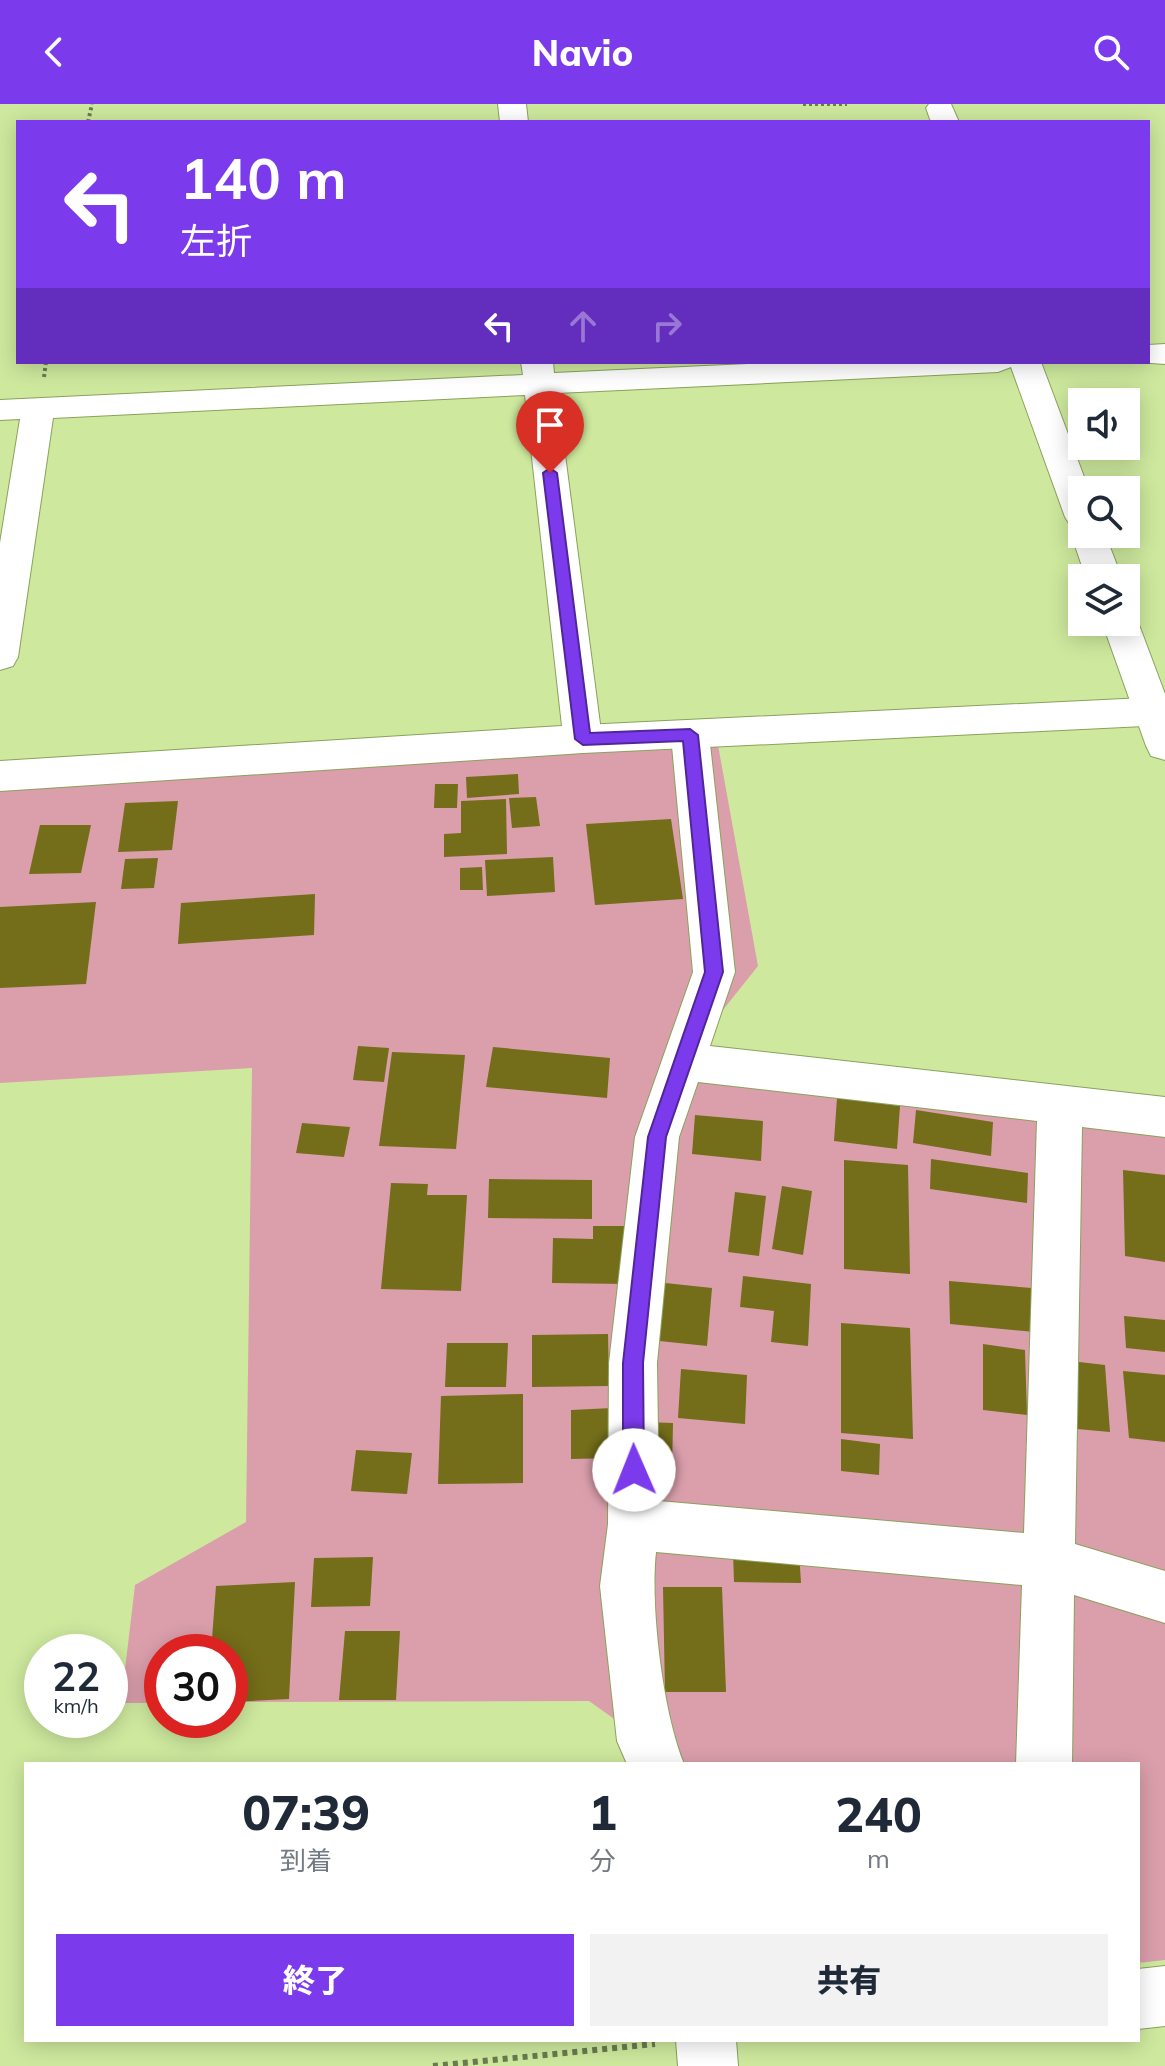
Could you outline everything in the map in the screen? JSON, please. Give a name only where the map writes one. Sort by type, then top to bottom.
[{"type":"street","points":[[0,410],[538,373],[914,364]]},
{"type":"street","points":[[1026,364],[1068,479]]},
{"type":"street","points":[[538,373],[583,739]]},
{"type":"street","points":[[0,657],[38,408]]},
{"type":"street","points":[[0,776],[583,739],[1161,723],[1126,636]]},
{"type":"street","points":[[655,1762],[645,1741],[626,1586],[634,1524],[633,1363],[657,1137],[714,972],[690,735]]},
{"type":"street","points":[[682,1061],[1165,1117]]},
{"type":"street","points":[[1044,1762],[1060,1105]]},
{"type":"street","points":[[634,1524],[1047,1561],[1165,1597]]},
{"type":"street","points":[[1140,1999],[1165,1996]]},
{"type":"path","points":[[803,104],[847,104]]},
{"type":"path","points":[[433,2066],[693,2050]]},
{"type":"shaded area","points":[[716,734],[758,966],[683,1060],[1165,1126],[1165,1960],[1140,1963],[1140,1762],[650,1762],[645,1741],[589,1701],[248,1702],[248,1634],[144,1634],[144,1703],[128,1703],[128,1644],[135,1585],[246,1522],[252,1068],[0,1083],[0,776]]},
{"type":"building","points":[[518,774],[519,794],[467,798],[466,777]]},
{"type":"building","points":[[435,784],[458,784],[457,808],[434,808]]},
{"type":"building","points":[[536,797],[540,826],[512,828],[509,798]]},
{"type":"building","points":[[506,799],[507,854],[444,857],[444,834],[461,833],[461,801]]},
{"type":"building","points":[[178,801],[172,850],[118,852],[125,803]]},
{"type":"building","points":[[671,819],[683,899],[595,905],[586,824]]},
{"type":"building","points":[[40,825],[91,825],[81,873],[29,874]]},
{"type":"building","points":[[553,857],[555,892],[487,896],[485,860]]},
{"type":"building","points":[[158,858],[154,888],[121,889],[125,859]]},
{"type":"building","points":[[482,867],[483,890],[460,890],[460,868]]},
{"type":"building","points":[[315,894],[314,935],[178,944],[181,903]]},
{"type":"building","points":[[96,902],[86,984],[0,988],[0,907]]},
{"type":"building","points":[[358,1046],[389,1048],[384,1082],[353,1080]]},
{"type":"building","points":[[493,1047],[610,1058],[607,1098],[486,1087]]},
{"type":"building","points":[[392,1052],[465,1055],[456,1149],[379,1146]]},
{"type":"building","points":[[837,1098],[900,1106],[897,1149],[834,1141]]},
{"type":"building","points":[[916,1110],[993,1122],[991,1156],[913,1143]]},
{"type":"building","points":[[695,1115],[763,1121],[761,1161],[692,1154]]},
{"type":"building","points":[[302,1123],[350,1127],[344,1157],[296,1153]]},
{"type":"building","points":[[931,1159],[1028,1173],[1027,1203],[930,1189]]},
{"type":"building","points":[[844,1160],[908,1165],[910,1274],[844,1269]]},
{"type":"building","points":[[1123,1170],[1165,1175],[1165,1262],[1125,1256]]},
{"type":"building","points":[[489,1179],[592,1180],[592,1219],[488,1218]]},
{"type":"building","points":[[391,1183],[428,1184],[427,1195],[467,1195],[461,1291],[381,1289]]},
{"type":"building","points":[[782,1186],[812,1191],[803,1255],[772,1249]]},
{"type":"building","points":[[735,1192],[766,1196],[759,1256],[728,1252]]},
{"type":"building","points":[[593,1226],[626,1226],[626,1284],[552,1283],[553,1238],[593,1239]]},
{"type":"building","points":[[743,1276],[811,1284],[808,1346],[771,1342],[774,1311],[740,1307]]},
{"type":"building","points":[[949,1281],[1032,1288],[1035,1332],[950,1324]]},
{"type":"building","points":[[656,1282],[712,1288],[707,1346],[650,1340]]},
{"type":"building","points":[[1124,1316],[1165,1320],[1165,1352],[1126,1348]]},
{"type":"building","points":[[841,1323],[910,1328],[913,1439],[841,1433]]},
{"type":"building","points":[[608,1334],[609,1386],[532,1387],[532,1335]]},
{"type":"building","points":[[447,1343],[508,1343],[506,1387],[445,1387]]},
{"type":"building","points":[[983,1344],[1025,1350],[1027,1415],[983,1410]]},
{"type":"building","points":[[1062,1360],[1105,1365],[1110,1432],[1066,1428]]},
{"type":"building","points":[[681,1369],[747,1375],[745,1424],[678,1418]]},
{"type":"building","points":[[1123,1371],[1165,1375],[1165,1442],[1129,1438]]},
{"type":"building","points":[[523,1394],[523,1483],[438,1484],[441,1396]]},
{"type":"building","points":[[612,1408],[614,1458],[571,1459],[571,1410]]},
{"type":"building","points":[[645,1422],[673,1423],[672,1471],[643,1470]]},
{"type":"building","points":[[841,1439],[880,1444],[879,1475],[841,1471]]},
{"type":"building","points":[[356,1450],[412,1453],[407,1494],[351,1491]]},
{"type":"building","points":[[733,1551],[799,1551],[801,1583],[734,1582]]},
{"type":"building","points":[[373,1557],[370,1606],[311,1607],[314,1558]]},
{"type":"building","points":[[295,1582],[289,1699],[248,1701],[248,1634],[212,1634],[216,1586]]},
{"type":"building","points":[[663,1587],[722,1587],[726,1692],[665,1692]]},
{"type":"building","points":[[345,1631],[400,1631],[396,1700],[339,1700]]},
{"type":"route","points":[[550,473],[583,739],[690,735],[714,972],[657,1137],[633,1363],[634,1470]]}]
